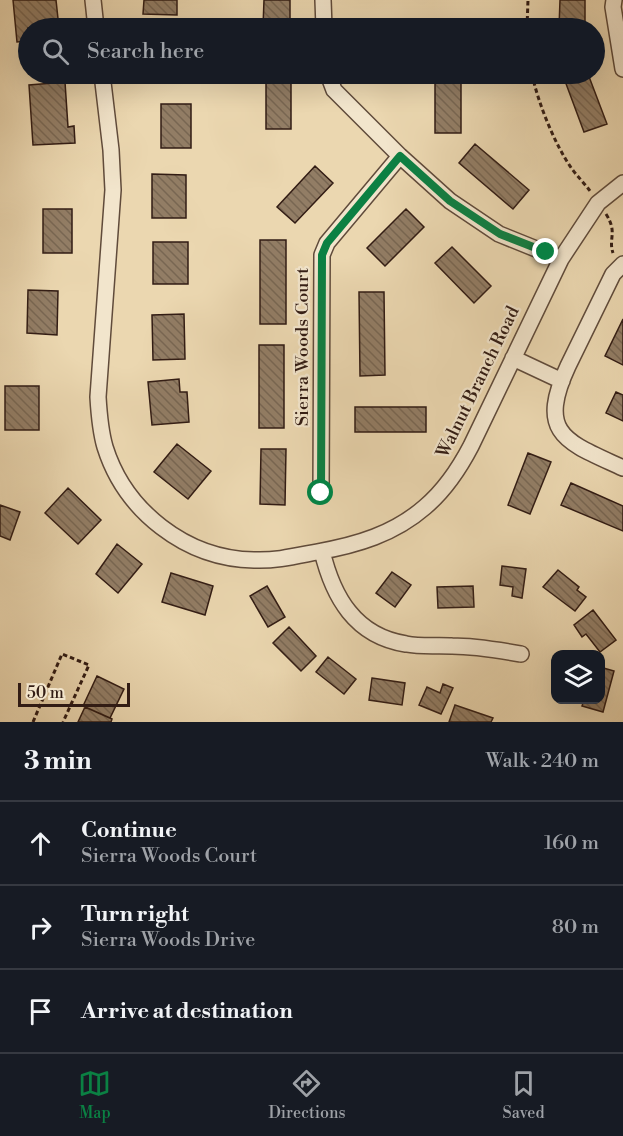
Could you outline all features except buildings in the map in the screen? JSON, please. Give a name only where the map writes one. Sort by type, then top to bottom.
[{"type":"street","points":[[93,0],[95,18]]},
{"type":"street","points":[[324,0],[324,18]]},
{"type":"street","points":[[614,0],[613,7],[623,69]]},
{"type":"street","name":"Walnut Branch Road","points":[[103,84],[113,190],[98,397],[105,446],[114,470],[127,492],[144,512],[163,529],[182,541],[228,558],[276,560],[357,544],[381,535],[425,508],[459,469],[561,259],[598,203],[623,183]]},
{"type":"street","points":[[332,84],[334,90],[400,156],[450,201],[500,234],[561,259]]},
{"type":"street","name":"Sierra Woods Court","points":[[321,493],[322,255],[327,243],[400,156]]},
{"type":"street","points":[[622,264],[613,274],[562,381],[555,406],[556,424],[563,435],[573,444],[623,468]]},
{"type":"street","points":[[513,358],[562,381]]},
{"type":"street","points":[[322,551],[332,585],[341,603],[370,631],[405,644],[478,647],[521,654]]},
{"type":"path","points":[[527,18],[528,0]]},
{"type":"path","points":[[534,84],[537,97],[571,168],[610,221],[614,236],[611,247],[614,256],[622,264]]},
{"type":"path","points":[[33,722],[62,654],[89,665],[63,722]]},
{"type":"route","points":[[321,493],[322,255],[327,243],[400,156],[450,201],[500,234],[546,252]]}]
